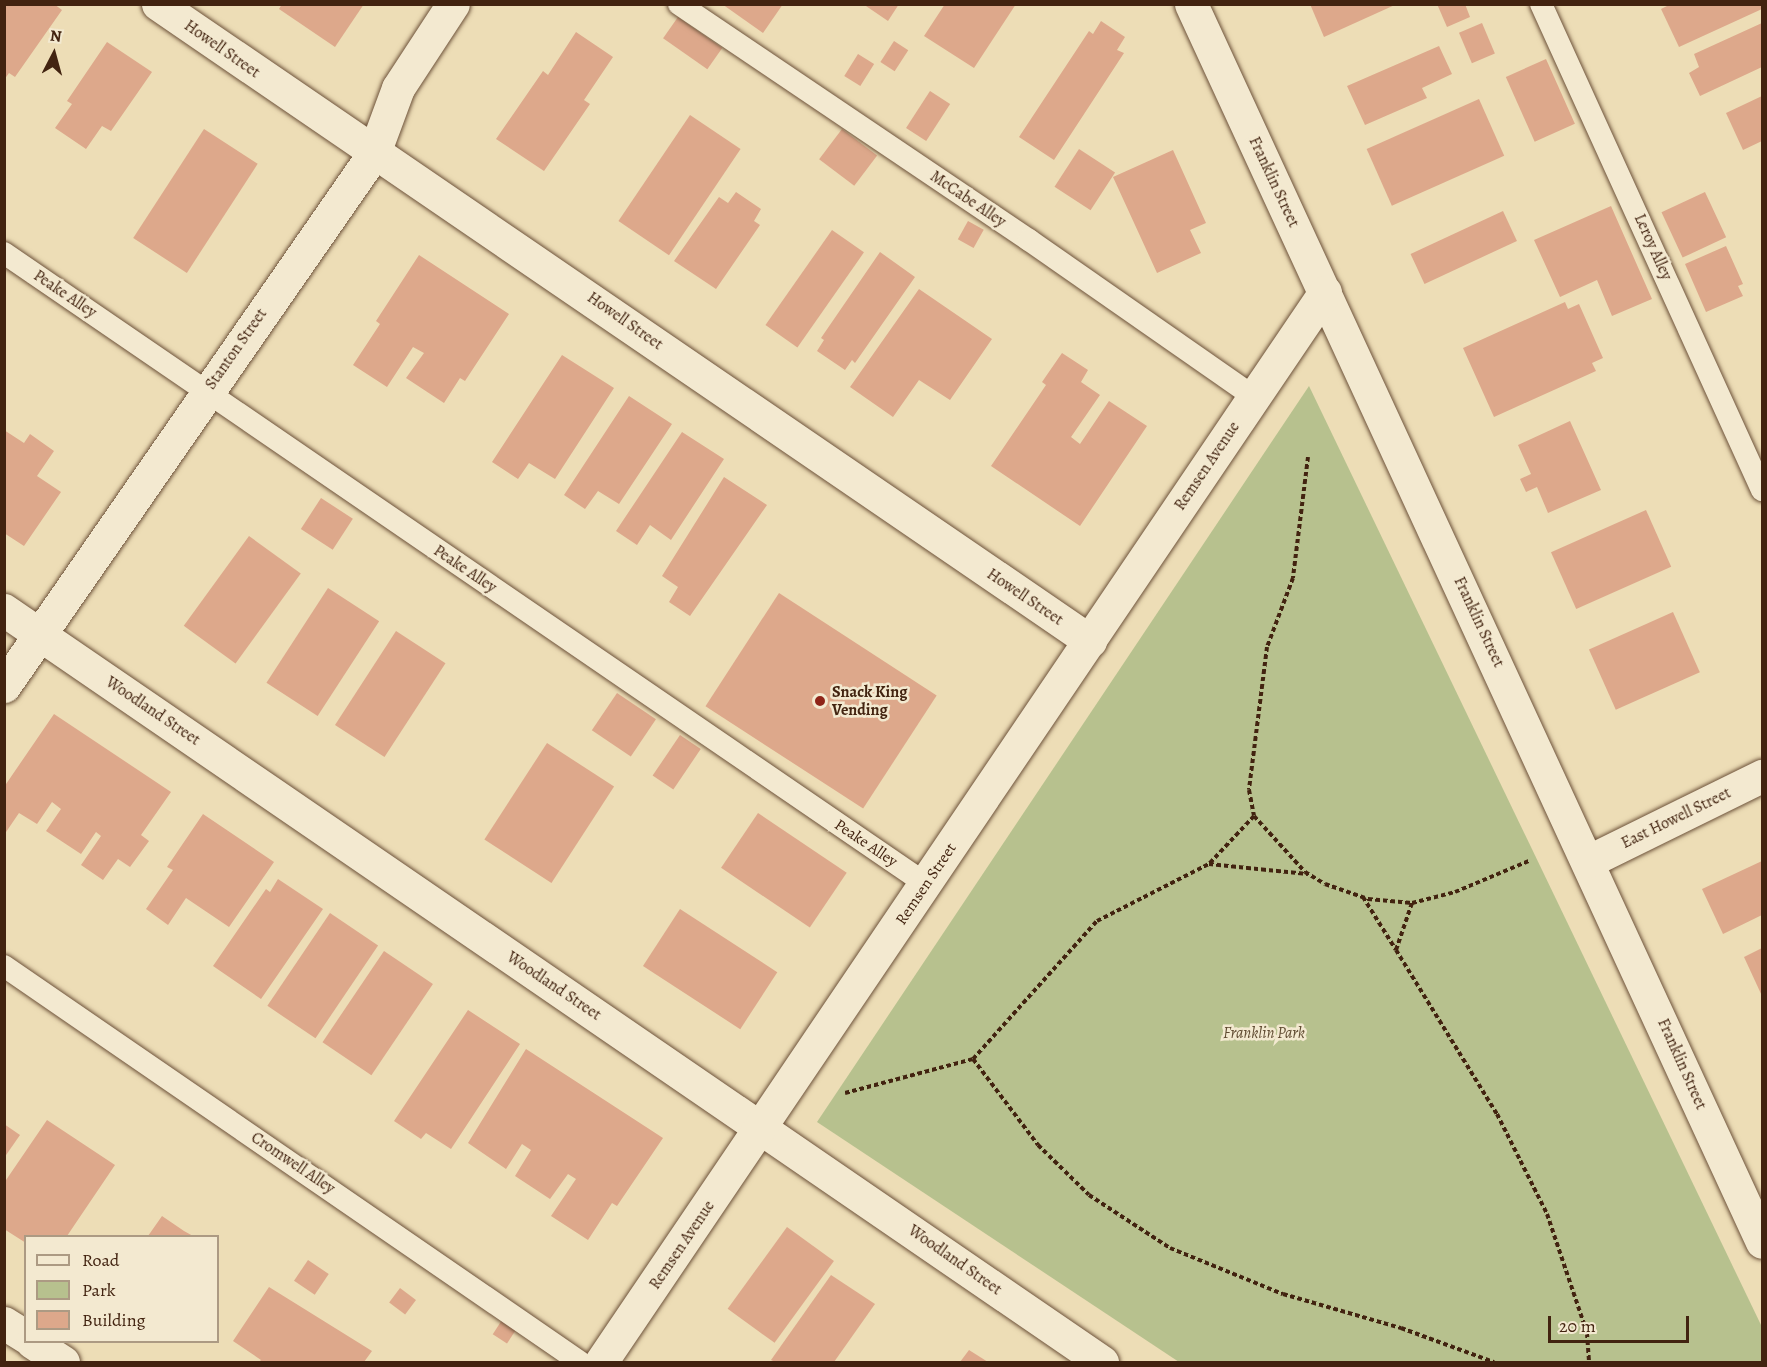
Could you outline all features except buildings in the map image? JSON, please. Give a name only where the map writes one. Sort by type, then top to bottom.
[{"type":"street","name":"Howell Street","points":[[158,4],[1090,641]]},
{"type":"street","name":"Stanton Street","points":[[4,686],[374,153],[398,88],[453,4]]},
{"type":"street","name":"Franklin Street","points":[[1191,4],[1590,861],[1762,1242]]},
{"type":"street","name":"Remsen Avenue","points":[[1090,641],[1325,292]]},
{"type":"street","name":"Woodland Street","points":[[4,610],[1102,1362]]},
{"type":"street","name":"Remsen Street","points":[[762,1128],[1090,641]]},
{"type":"street","name":"East Howell Street","points":[[1590,861],[1762,776]]},
{"type":"street","name":"Remsen Avenue","points":[[602,1362],[762,1128]]},
{"type":"street","points":[[4,1323],[24,1336]]},
{"type":"street","points":[[35,1343],[63,1362]]},
{"type":"lane","name":"McCabe Alley","points":[[679,4],[1029,240],[1254,397]]},
{"type":"lane","name":"Leroy Alley","points":[[1541,4],[1762,490]]},
{"type":"lane","name":"Peake Alley","points":[[4,253],[926,884]]},
{"type":"lane","name":"Cromwell Alley","points":[[4,966],[580,1362]]},
{"type":"path","points":[[1308,457],[1293,578],[1267,647],[1249,790],[1254,816],[1311,875],[1325,884],[1363,897],[1412,903],[1455,892],[1531,860]]},
{"type":"path","points":[[845,1093],[973,1059],[1096,921],[1209,864],[1254,816]]},
{"type":"path","points":[[1209,864],[1311,875]]},
{"type":"path","points":[[1363,897],[1497,1114],[1547,1214],[1587,1333],[1589,1362]]},
{"type":"path","points":[[1396,950],[1412,903]]},
{"type":"path","points":[[973,1059],[1038,1145],[1089,1195],[1170,1248],[1283,1294],[1401,1328],[1494,1362]]},
{"type":"green space","name":"Franklin Park","points":[[1309,386],[1762,1327],[1762,1362],[1179,1362],[817,1122]]},
{"type":"place","name":"Snack King Vending","points":[[820,701]]}]
